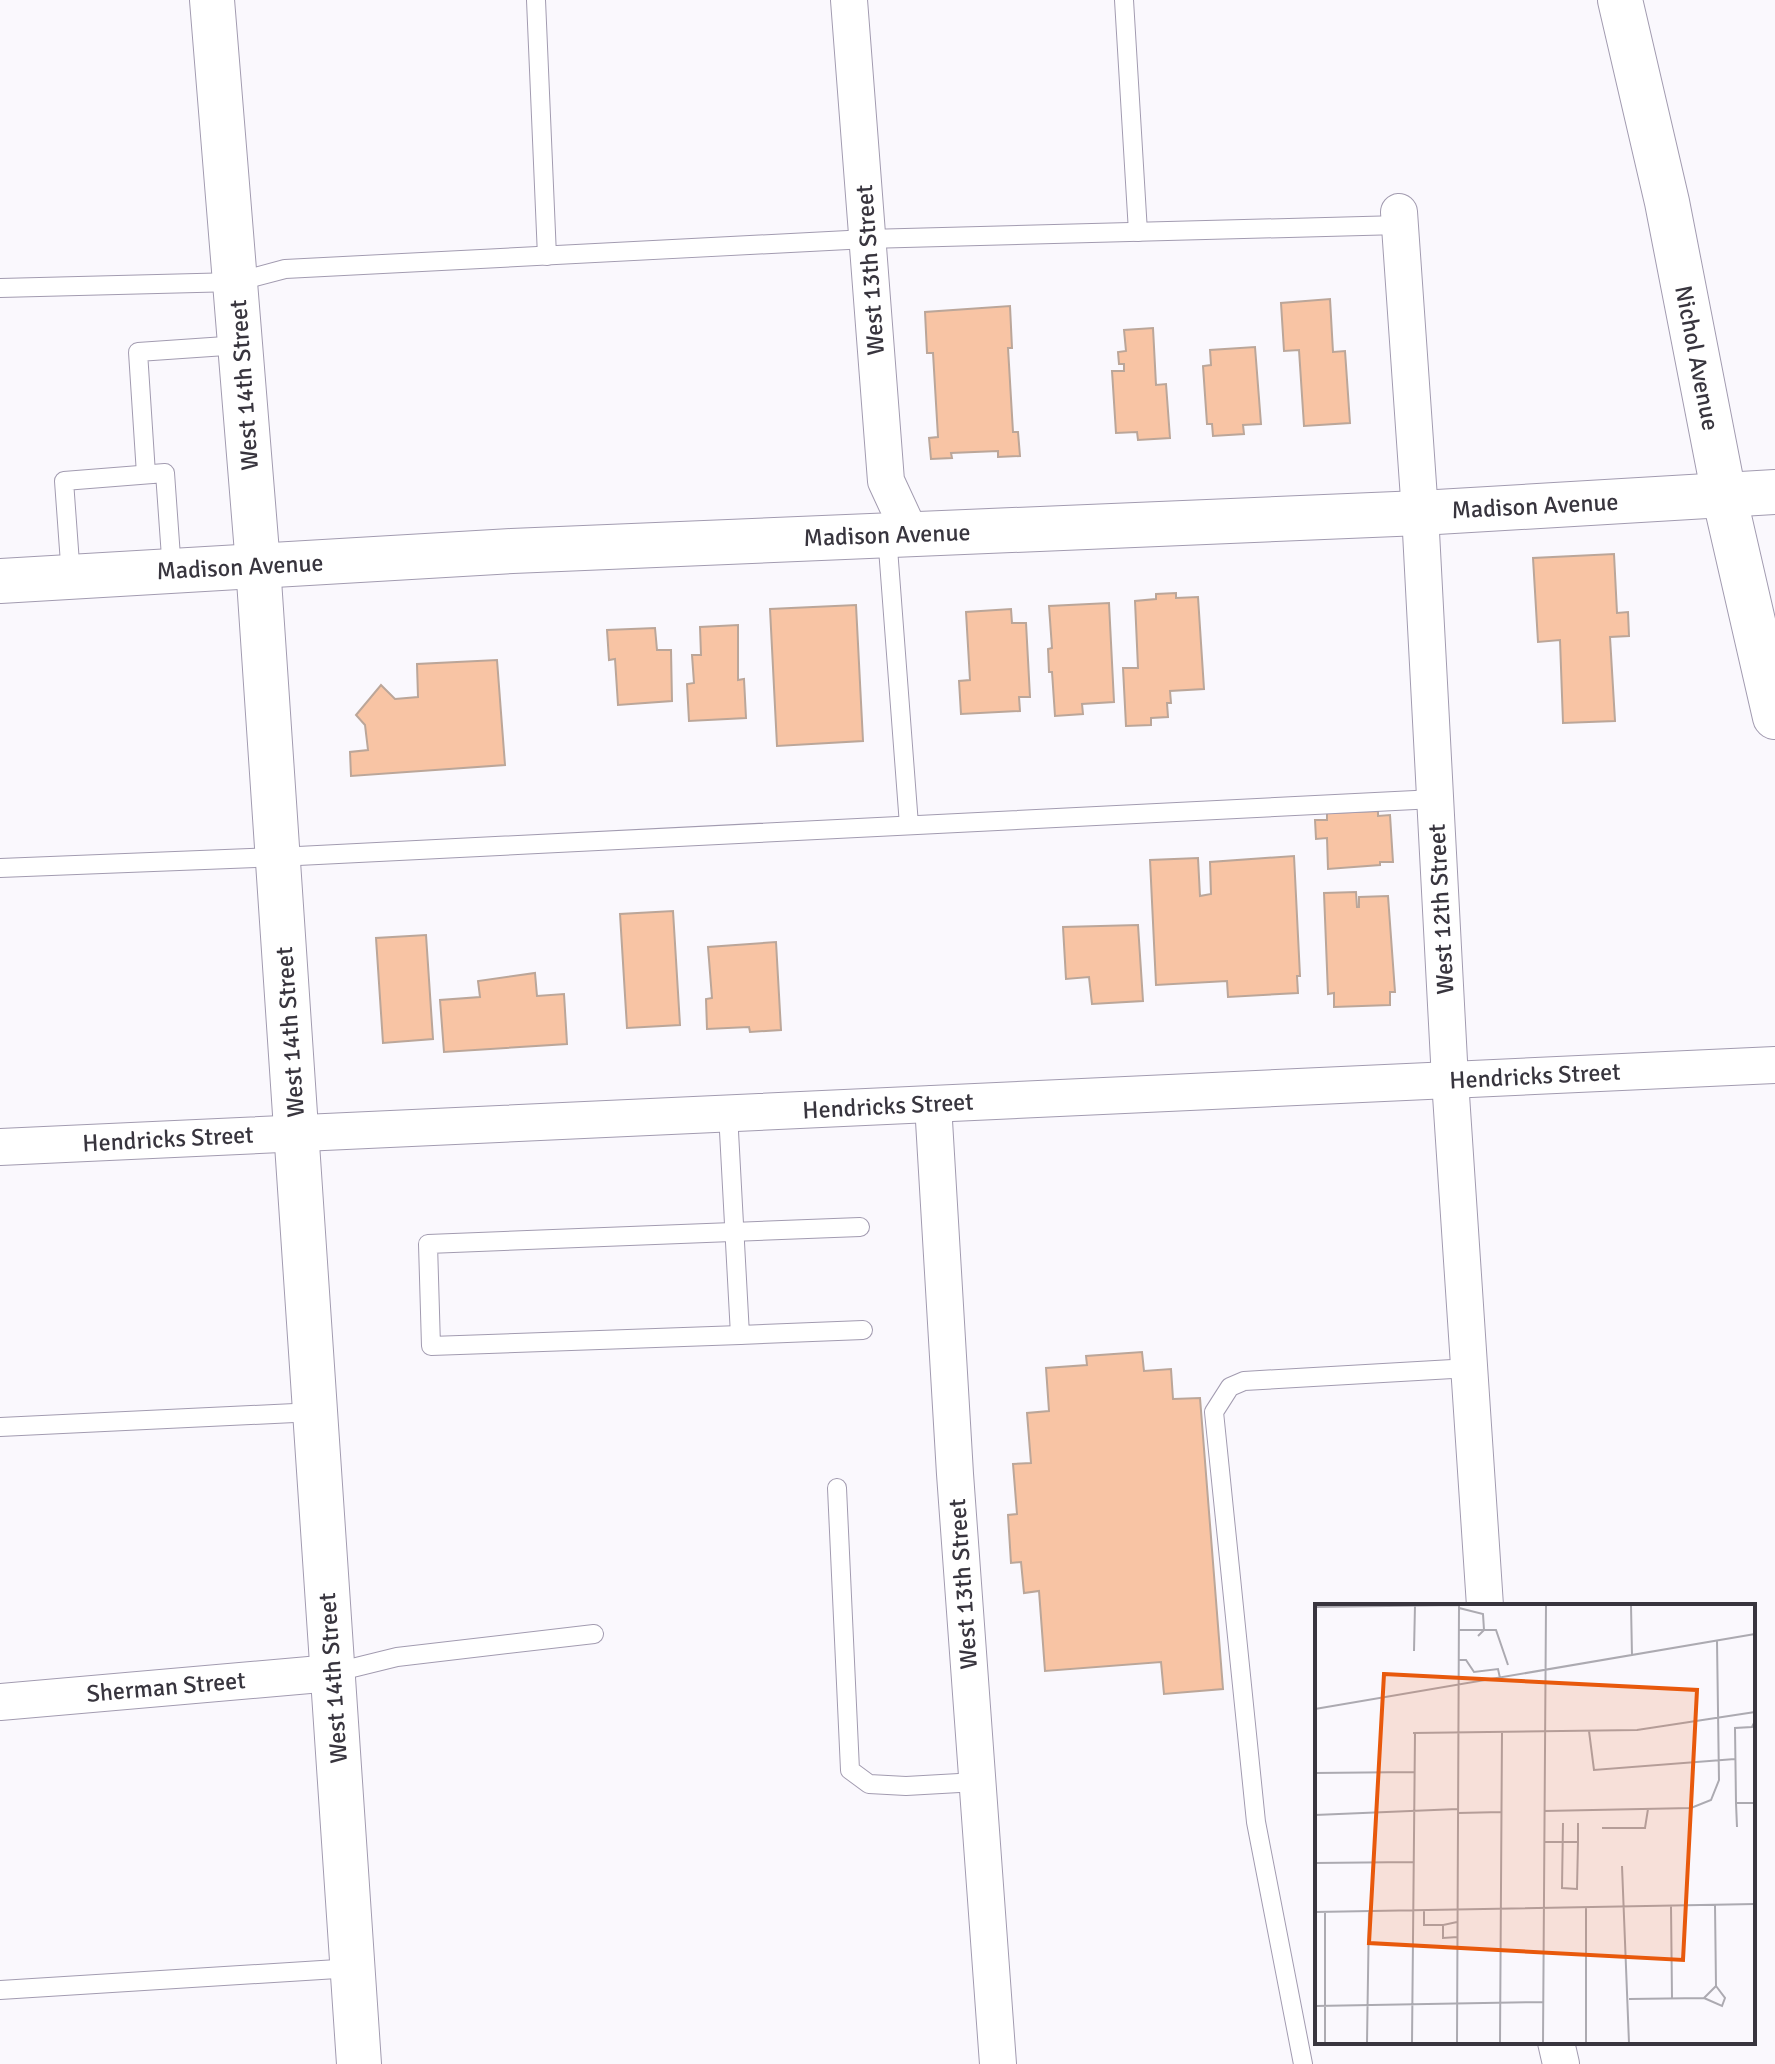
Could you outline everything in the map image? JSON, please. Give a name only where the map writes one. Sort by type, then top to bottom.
[{"type":"street","name":"West 14th Street","points":[[212,0],[258,565],[359,2064]]},
{"type":"street","name":"West 13th Street","points":[[849,0],[886,481],[899,535]]},
{"type":"street","name":"Nichol Avenue","points":[[1620,0],[1667,202],[1724,495],[1772,690]]},
{"type":"street","name":"West 12th Street","points":[[1400,218],[1420,513],[1450,1080],[1485,1604]]},
{"type":"street","name":"Madison Avenue","points":[[0,581],[512,551],[1420,513],[1775,492]]},
{"type":"street","name":"Hendricks Street","points":[[0,1147],[1775,1065]]},
{"type":"street","name":"West 13th Street","points":[[933,1104],[998,2064]]},
{"type":"street","name":"Sherman Street","points":[[0,1702],[332,1673]]},
{"type":"street","points":[[1556,2044],[1561,2064]]},
{"type":"lane","points":[[536,0],[547,256]]},
{"type":"lane","points":[[1124,0],[1138,232]]},
{"type":"lane","points":[[0,288],[236,282],[285,269],[867,239],[1138,232],[1400,218]]},
{"type":"lane","points":[[146,474],[138,352],[240,345]]},
{"type":"lane","points":[[71,577],[64,481],[146,474],[165,473],[172,571]]},
{"type":"lane","points":[[899,535],[909,825]]},
{"type":"lane","points":[[0,868],[1435,799]]},
{"type":"lane","points":[[728,1113],[740,1335]]},
{"type":"lane","points":[[860,1227],[428,1244],[431,1346],[863,1330]]},
{"type":"lane","points":[[1303,2064],[1256,1822],[1214,1412],[1230,1387],[1244,1381],[1470,1368]]},
{"type":"lane","points":[[0,1427],[315,1412]]},
{"type":"lane","points":[[837,1488],[850,1770],[869,1784],[906,1786],[977,1782]]},
{"type":"lane","points":[[332,1673],[397,1657],[594,1634]]},
{"type":"lane","points":[[0,1990],[353,1968]]},
{"type":"building","points":[[1330,299],[1333,352],[1345,351],[1350,423],[1304,426],[1299,350],[1284,351],[1281,303]]},
{"type":"building","points":[[1010,306],[1012,348],[1008,348],[1013,432],[1018,432],[1020,456],[998,457],[998,451],[951,453],[952,458],[931,459],[929,438],[938,437],[933,353],[927,353],[925,312]]},
{"type":"building","points":[[1153,328],[1156,385],[1166,384],[1170,438],[1138,440],[1137,432],[1116,433],[1112,371],[1124,371],[1124,364],[1119,364],[1118,352],[1126,351],[1124,330]]},
{"type":"building","points":[[1255,347],[1261,424],[1243,425],[1244,434],[1213,436],[1212,424],[1207,424],[1203,366],[1211,365],[1210,350]]},
{"type":"building","points":[[1614,554],[1617,613],[1628,612],[1629,636],[1610,637],[1615,721],[1563,723],[1560,640],[1538,642],[1533,558]]},
{"type":"building","points":[[1176,593],[1176,598],[1198,597],[1204,689],[1170,691],[1168,717],[1151,718],[1151,725],[1126,726],[1123,668],[1138,668],[1135,601],[1156,599],[1156,594]]},
{"type":"building","points":[[1109,603],[1114,702],[1082,704],[1083,714],[1055,716],[1052,672],[1049,672],[1048,649],[1052,648],[1049,606]]},
{"type":"building","points":[[856,605],[863,741],[777,746],[770,609]]},
{"type":"building","points":[[1011,609],[1012,623],[1026,623],[1030,697],[1019,697],[1020,711],[961,714],[959,681],[970,680],[966,612]]},
{"type":"building","points":[[738,625],[738,680],[744,679],[746,718],[689,721],[687,684],[694,683],[692,655],[701,655],[700,627]]},
{"type":"building","points":[[655,628],[657,650],[671,650],[672,701],[618,705],[615,659],[609,660],[607,630]]},
{"type":"building","points":[[497,660],[505,765],[351,776],[350,752],[368,750],[365,725],[356,715],[381,685],[395,699],[418,697],[417,664]]},
{"type":"building","points":[[1378,811],[1378,816],[1390,815],[1393,862],[1328,869],[1327,838],[1316,839],[1315,820],[1327,820],[1327,813]]},
{"type":"building","points":[[1294,856],[1300,976],[1297,976],[1298,993],[1228,997],[1227,981],[1156,985],[1150,860],[1198,858],[1200,896],[1211,894],[1210,862]]},
{"type":"building","points":[[1356,892],[1357,907],[1359,897],[1388,896],[1395,992],[1390,992],[1390,1005],[1334,1007],[1334,993],[1328,994],[1324,893]]},
{"type":"building","points":[[673,911],[680,1025],[627,1028],[620,914]]},
{"type":"building","points":[[1138,925],[1143,1001],[1092,1004],[1089,977],[1066,979],[1063,927]]},
{"type":"building","points":[[426,935],[433,1039],[383,1043],[376,938]]},
{"type":"building","points":[[776,942],[781,1030],[750,1032],[749,1027],[707,1029],[706,999],[712,998],[708,947]]},
{"type":"building","points":[[535,973],[537,996],[564,994],[567,1044],[444,1052],[440,1000],[480,997],[478,981]]},
{"type":"building","points":[[1142,1352],[1144,1371],[1171,1369],[1173,1399],[1200,1398],[1223,1689],[1164,1694],[1161,1662],[1045,1671],[1039,1591],[1024,1593],[1021,1562],[1011,1563],[1008,1515],[1017,1514],[1013,1464],[1031,1463],[1027,1413],[1049,1411],[1046,1368],[1087,1365],[1086,1356]]}]
